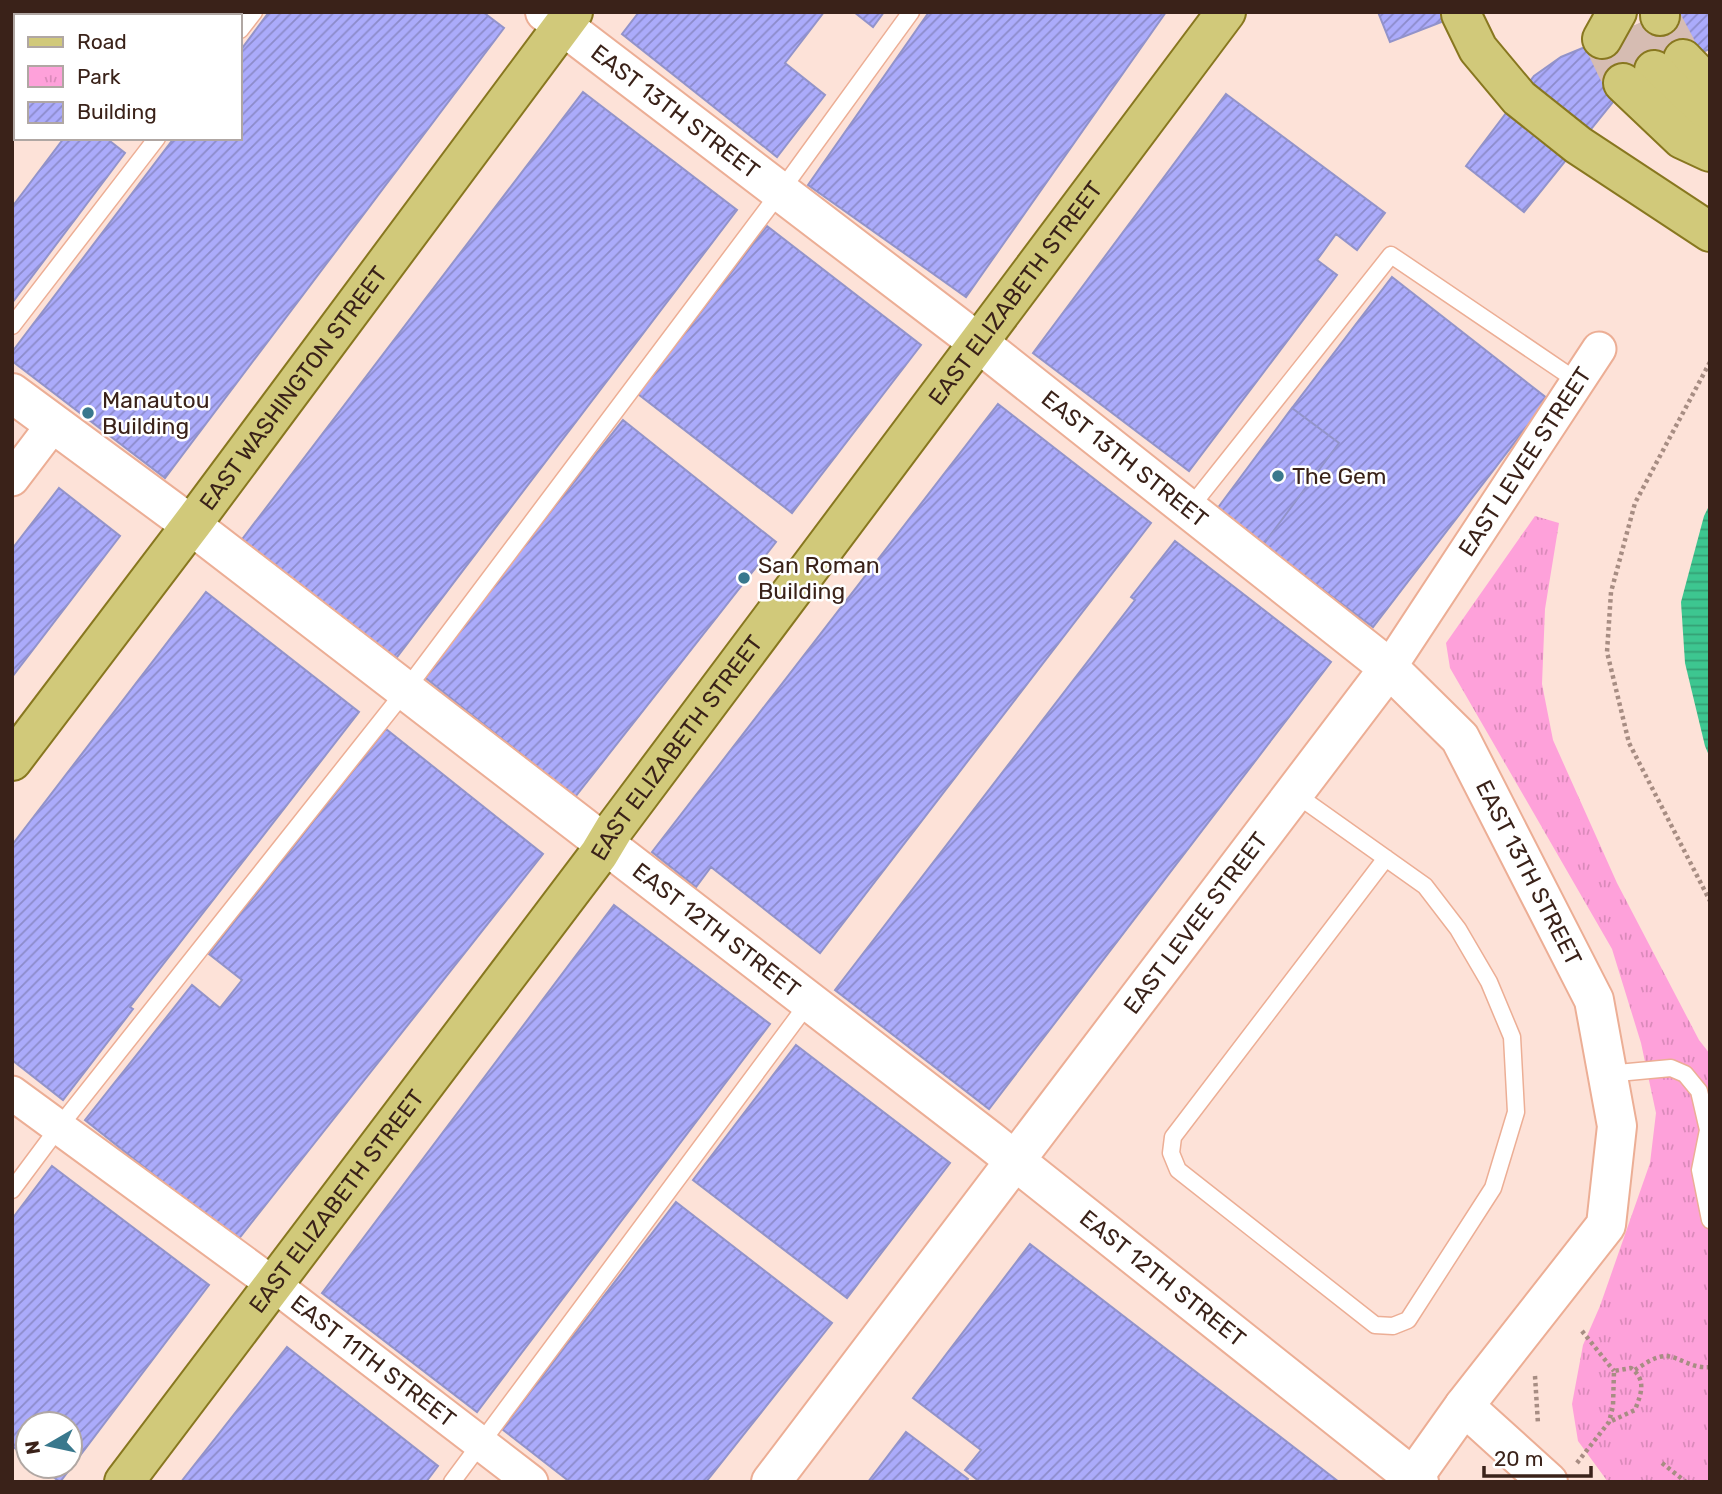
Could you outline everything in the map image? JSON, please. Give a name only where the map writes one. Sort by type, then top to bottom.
[{"type":"main road","name":"EAST ELIZABETH STREET","points":[[124,1482],[599,854],[603,844],[1226,12]]},
{"type":"main road","points":[[1461,14],[1478,49],[1519,98],[1578,145],[1710,232]]},
{"type":"main road","name":"EAST 13TH STREET","points":[[560,17],[780,192],[980,344],[1389,668],[1460,738],[1594,1000],[1617,1126],[1606,1225],[1464,1406],[1414,1480]]},
{"type":"main road","name":"EAST WASHINGTON STREET","points":[[12,761],[191,526],[560,17]]},
{"type":"main road","points":[[1681,67],[1667,85],[1710,123]]},
{"type":"main road","points":[[1681,67],[1682,139],[1710,152]]},
{"type":"main road","name":"EAST 12TH STREET","points":[[12,393],[191,526],[1014,1160],[1414,1480]]},
{"type":"main road","name":"EAST LEVEE STREET","points":[[771,1482],[1389,668]]},
{"type":"main road","points":[[1464,1406],[1548,1482]]},
{"type":"street","name":"EAST LEVEE STREET","points":[[1389,668],[1599,349]]},
{"type":"street","points":[[12,479],[53,425]]},
{"type":"street","name":"EAST 11TH STREET","points":[[12,1093],[273,1284],[531,1482]]},
{"type":"lane","points":[[242,27],[254,12]]},
{"type":"lane","points":[[12,1190],[58,1127],[405,691],[780,192],[911,12]]},
{"type":"lane","points":[[12,326],[155,140]]},
{"type":"lane","points":[[1189,509],[1391,255],[1577,381]]},
{"type":"lane","points":[[1294,793],[1386,858],[1424,886],[1458,929],[1489,982],[1512,1037],[1516,1112],[1493,1188],[1408,1320],[1393,1326],[1374,1325],[1178,1170],[1171,1153],[1173,1137],[1386,858]]},
{"type":"lane","points":[[452,1482],[809,1002]]},
{"type":"lane","points":[[1607,1074],[1671,1068],[1685,1074],[1699,1091],[1708,1130],[1700,1170],[1710,1220]]},
{"type":"path","points":[[1710,362],[1635,503],[1611,592],[1607,652],[1629,743],[1710,901]]},
{"type":"path","points":[[1531,1320],[1538,1423],[1543,1433]]},
{"type":"path","points":[[1581,1457],[1609,1422],[1614,1406],[1614,1371],[1583,1331]]},
{"type":"path","points":[[1634,1370],[1651,1360],[1666,1356],[1700,1368],[1710,1367]]},
{"type":"path","points":[[1609,1422],[1635,1410],[1642,1386],[1639,1374],[1634,1370],[1623,1367],[1614,1371]]},
{"type":"path","points":[[1662,1463],[1686,1482]]},
{"type":"green space","points":[[1535,516],[1559,523],[1545,609],[1542,684],[1553,740],[1617,883],[1699,1040],[1710,1054],[1710,1482],[1608,1482],[1578,1441],[1572,1404],[1583,1345],[1600,1306],[1650,1163],[1656,1113],[1641,1043],[1612,949],[1450,668],[1446,643]]},
{"type":"shaded area","points":[[1710,504],[1710,758],[1685,663],[1681,602],[1704,516]]},
{"type":"building","points":[[12,12],[69,12],[14,14],[14,66]]},
{"type":"building","points":[[269,12],[483,12],[504,28],[165,478],[12,361],[12,352],[172,140],[242,140],[242,48]]},
{"type":"building","points":[[639,12],[824,12],[785,63],[825,95],[777,157],[622,34]]},
{"type":"building","points":[[854,12],[884,12],[873,27]]},
{"type":"building","points":[[929,12],[1166,12],[966,297],[808,185]]},
{"type":"building","points":[[1378,12],[1467,12],[1390,42]]},
{"type":"building","points":[[1670,12],[1710,12],[1710,49],[1610,88],[1617,97],[1524,212],[1466,166],[1534,76],[1561,57]]},
{"type":"building","points":[[583,92],[737,210],[394,661],[240,542]]},
{"type":"building","points":[[1226,94],[1385,213],[1357,250],[1336,234],[1317,260],[1337,275],[1189,471],[1033,353]]},
{"type":"building","points":[[62,140],[109,140],[125,153],[12,303],[12,207]]},
{"type":"building","points":[[767,226],[921,345],[792,513],[638,394]]},
{"type":"building","points":[[1392,277],[1548,399],[1373,627],[1263,545],[1339,443],[1292,408]]},
{"type":"building","points":[[998,404],[1151,523],[820,953],[711,867],[696,887],[652,852]]},
{"type":"building","name":"The Gem","points":[[1292,408],[1339,443],[1263,545],[1217,509]]},
{"type":"building","points":[[623,420],[776,542],[575,797],[422,675]]},
{"type":"building","points":[[59,488],[120,536],[12,677],[12,549]]},
{"type":"building","points":[[1175,541],[1331,662],[989,1109],[835,990],[1135,600],[1131,597]]},
{"type":"building","points":[[206,592],[359,712],[130,1007],[133,1009],[63,1100],[12,1060],[12,845]]},
{"type":"building","points":[[386,729],[543,854],[237,1241],[85,1120],[192,985],[220,1008],[242,980],[209,954]]},
{"type":"building","points":[[614,905],[770,1024],[477,1412],[322,1293]]},
{"type":"building","points":[[796,1045],[950,1163],[847,1298],[693,1180]]},
{"type":"building","points":[[52,1166],[209,1285],[84,1450],[84,1410],[14,1410],[14,1448],[12,1446],[12,1219]]},
{"type":"building","points":[[676,1202],[832,1323],[706,1482],[570,1482],[502,1429]]},
{"type":"building","points":[[1030,1244],[1339,1482],[980,1482],[965,1470],[981,1450],[913,1398]]},
{"type":"building","points":[[287,1347],[438,1466],[426,1482],[181,1482]]},
{"type":"building","points":[[906,1432],[968,1479],[966,1482],[868,1482]]},
{"type":"tunnel","points":[[1660,16],[1683,59]]},
{"type":"tunnel","points":[[1633,26],[1654,70]]},
{"type":"tunnel","points":[[1602,39],[1623,83]]},
{"type":"place","name":"Manautou Building","points":[[88,413]]},
{"type":"place","name":"The Gem","points":[[1278,476]]},
{"type":"place","name":"San Roman Building","points":[[744,578]]}]
